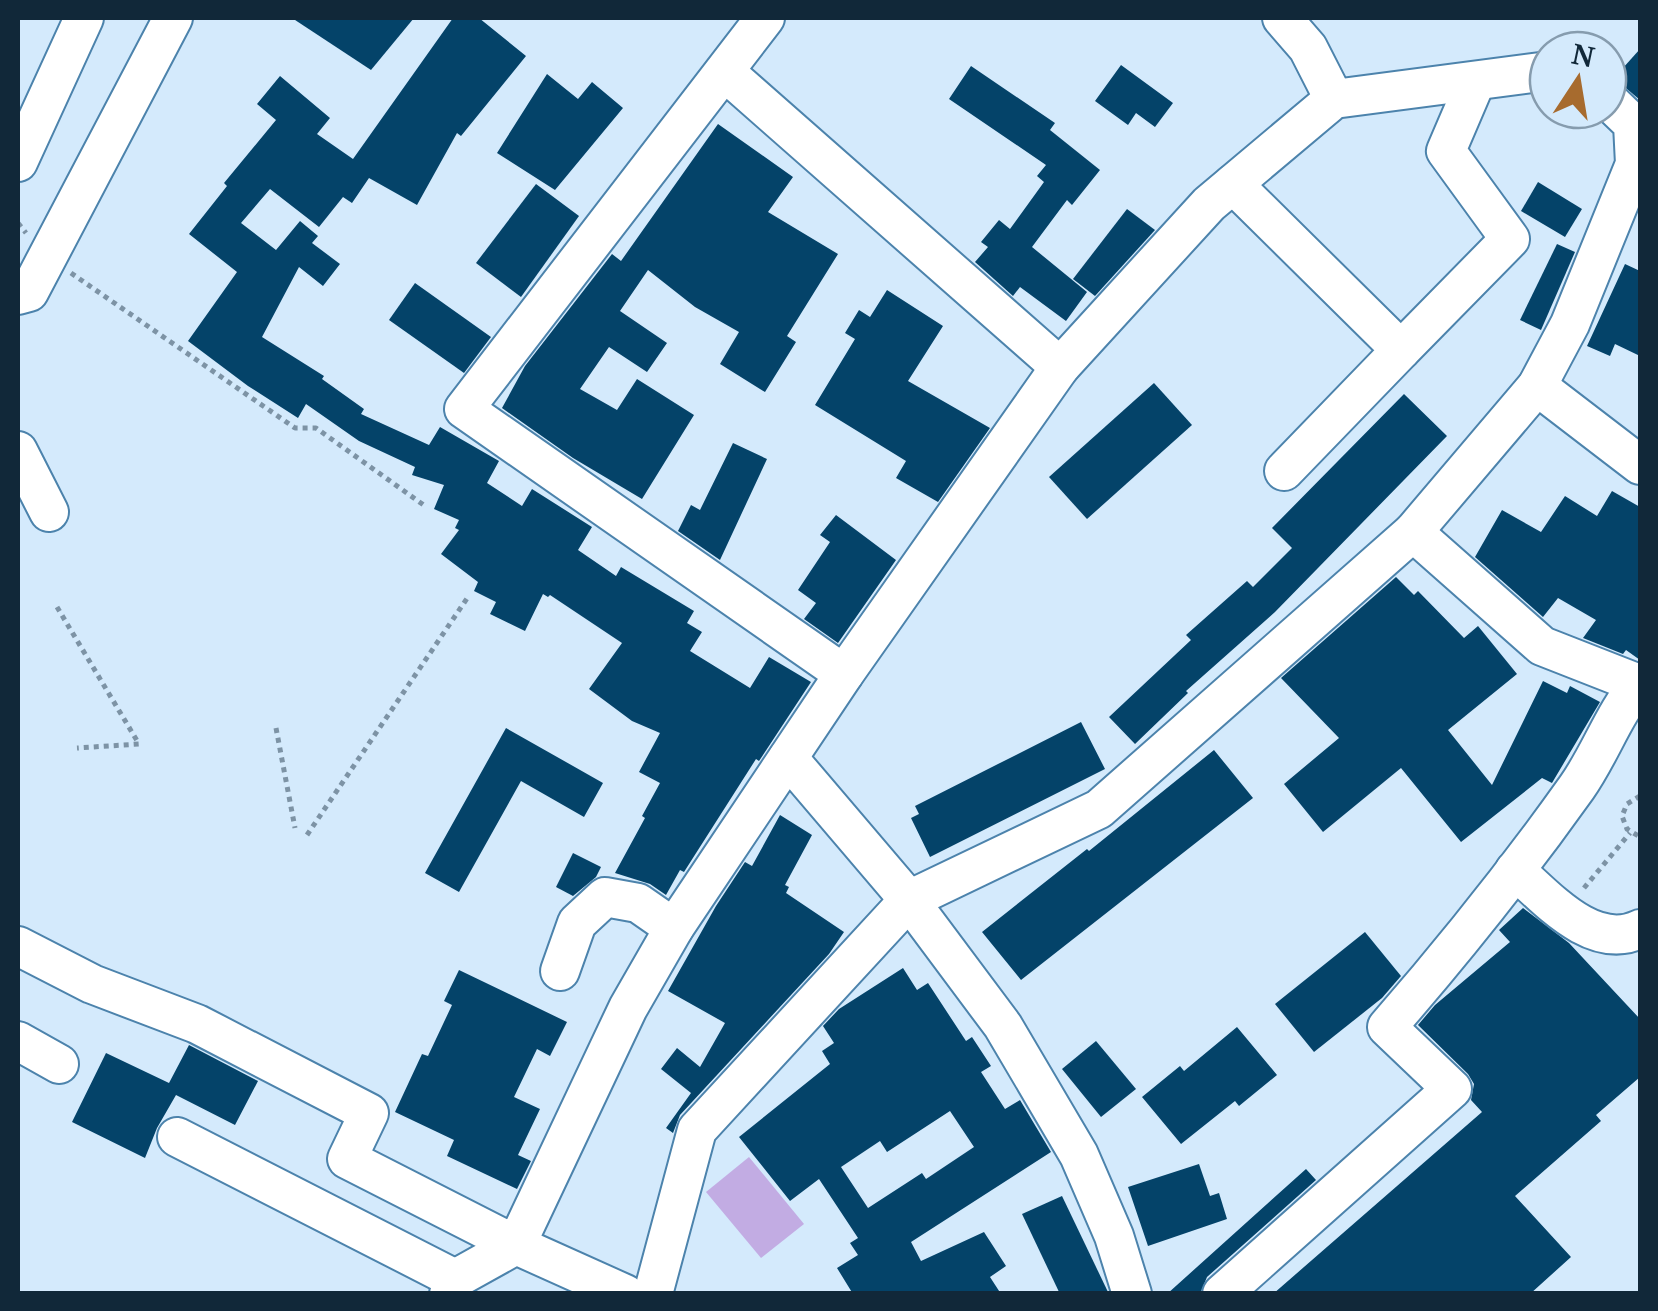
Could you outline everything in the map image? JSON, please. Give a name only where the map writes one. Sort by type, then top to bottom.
[{"type":"lane","points":[[18,162],[84,18]]},
{"type":"lane","points":[[18,295],[29,292],[173,18]]},
{"type":"lane","points":[[765,18],[464,409],[844,674]]},
{"type":"lane","points":[[1282,18],[1308,48],[1334,99]]},
{"type":"lane","points":[[725,72],[1060,367]]},
{"type":"lane","points":[[177,1137],[452,1286],[516,1245],[628,1008],[674,928],[844,674],[1060,367],[1209,204],[1334,99],[1528,74]]},
{"type":"lane","points":[[1284,471],[1510,239],[1446,151],[1476,81]]},
{"type":"lane","points":[[653,1294],[697,1130],[910,900],[1099,809],[1412,532],[1537,386],[1570,324],[1634,164],[1628,125]]},
{"type":"lane","points":[[1233,184],[1401,350]]},
{"type":"lane","points":[[1537,386],[1640,464]]},
{"type":"lane","points":[[18,451],[49,512]]},
{"type":"lane","points":[[1222,1294],[1452,1089],[1387,1026],[1435,972],[1586,774],[1619,711],[1640,683],[1542,646],[1412,532]]},
{"type":"lane","points":[[788,758],[910,900],[1004,1026],[1080,1155],[1114,1236],[1132,1294]]},
{"type":"lane","points":[[1515,870],[1564,912],[1599,932],[1614,935],[1640,929]]},
{"type":"lane","points":[[560,972],[577,924],[605,898],[638,903],[674,928]]},
{"type":"lane","points":[[18,946],[92,984],[197,1024],[369,1113],[347,1159],[516,1245],[625,1294]]},
{"type":"lane","points":[[18,1042],[59,1064]]},
{"type":"path","points":[[18,223],[48,258],[295,428],[316,428],[425,506]]},
{"type":"path","points":[[307,834],[468,597]]},
{"type":"path","points":[[57,606],[139,744],[77,748]]},
{"type":"path","points":[[276,728],[295,828]]},
{"type":"path","points":[[1640,796],[1630,800],[1623,812],[1630,832],[1640,837]]},
{"type":"path","points":[[1564,912],[1630,832]]},
{"type":"shaded area","points":[[749,1157],[804,1224],[761,1258],[706,1192]]},
{"type":"building","points":[[292,18],[414,18],[371,70]]},
{"type":"building","points":[[453,18],[479,18],[526,56],[461,136],[457,133],[417,205],[369,178],[352,203],[343,197],[319,227],[270,189],[241,223],[276,250],[300,221],[318,236],[312,243],[340,264],[323,286],[299,267],[262,337],[324,376],[322,379],[364,409],[361,414],[429,445],[440,427],[499,461],[487,483],[522,506],[532,489],[592,527],[578,550],[616,576],[621,567],[694,611],[687,623],[702,632],[690,651],[750,688],[769,657],[811,682],[666,895],[650,884],[615,873],[660,783],[639,772],[660,733],[632,721],[589,689],[622,643],[550,595],[543,594],[525,631],[490,614],[496,602],[474,591],[478,582],[441,554],[459,530],[455,528],[459,520],[434,509],[444,485],[412,475],[415,467],[359,441],[306,404],[298,418],[188,341],[237,272],[189,234],[227,186],[224,183],[276,120],[257,104],[280,76],[330,118],[317,134],[353,159]]},
{"type":"building","points":[[1640,49],[1640,100],[1628,90],[1628,62]]},
{"type":"building","points":[[1121,65],[1173,103],[1155,127],[1136,113],[1128,125],[1095,101]]},
{"type":"building","points":[[971,66],[1055,123],[1050,130],[1100,170],[1072,205],[1067,200],[1032,247],[1087,292],[1066,321],[1020,287],[1013,296],[975,262],[988,247],[981,242],[999,220],[1010,229],[1044,182],[1037,176],[1046,165],[949,99]]},
{"type":"building","points":[[547,74],[578,99],[592,82],[623,108],[555,190],[497,153]]},
{"type":"building","points":[[718,124],[793,177],[768,212],[838,254],[787,336],[796,342],[765,392],[720,364],[739,332],[695,307],[648,270],[620,311],[667,343],[647,372],[609,347],[580,389],[617,410],[637,379],[694,415],[642,499],[573,458],[502,408],[525,366],[612,254],[621,261]]},
{"type":"building","points":[[1538,182],[1582,209],[1565,237],[1521,211]]},
{"type":"building","points":[[536,184],[579,216],[521,297],[476,263]]},
{"type":"building","points":[[1127,209],[1155,230],[1095,296],[1073,279]]},
{"type":"building","points":[[1557,244],[1575,252],[1541,330],[1520,320]]},
{"type":"building","points":[[1625,264],[1640,271],[1640,356],[1615,344],[1610,356],[1587,346]]},
{"type":"building","points":[[415,283],[491,337],[464,373],[389,320]]},
{"type":"building","points":[[887,290],[943,326],[908,381],[990,428],[938,502],[896,478],[906,461],[815,405],[855,339],[845,333],[859,310],[870,317]]},
{"type":"building","points":[[1154,383],[1192,425],[1087,519],[1049,477]]},
{"type":"building","points":[[1404,394],[1447,436],[1275,612],[1186,691],[1135,744],[1109,717],[1191,640],[1186,635],[1247,581],[1253,587],[1292,548],[1272,528]]},
{"type":"building","points":[[733,443],[767,459],[720,560],[678,531],[691,505],[700,510]]},
{"type":"building","points":[[1612,491],[1640,507],[1640,660],[1626,650],[1623,654],[1583,638],[1596,620],[1558,598],[1543,617],[1475,557],[1502,510],[1541,532],[1565,496],[1597,516]]},
{"type":"building","points":[[836,515],[896,560],[838,643],[804,619],[816,603],[798,590],[830,542],[820,535]]},
{"type":"building","points":[[1396,577],[1414,595],[1418,591],[1464,638],[1478,626],[1517,674],[1448,730],[1492,785],[1543,681],[1567,693],[1570,686],[1600,702],[1552,783],[1542,778],[1461,842],[1401,768],[1323,832],[1284,784],[1339,738],[1281,678]]},
{"type":"building","points":[[1081,722],[1105,769],[930,857],[911,818],[919,814],[915,806]]},
{"type":"building","points":[[506,728],[603,783],[584,817],[521,781],[459,892],[425,873]]},
{"type":"building","points":[[1214,750],[1253,798],[1021,980],[982,932]]},
{"type":"building","points":[[780,815],[812,835],[785,885],[789,887],[786,893],[844,932],[829,954],[680,1115],[673,1133],[666,1128],[691,1093],[661,1069],[677,1048],[700,1067],[725,1023],[668,991],[716,906],[745,862],[752,866]]},
{"type":"building","points":[[573,853],[601,867],[596,877],[573,896],[556,887]]},
{"type":"building","points":[[1523,908],[1569,943],[1640,1019],[1640,1077],[1596,1115],[1601,1121],[1515,1196],[1571,1257],[1530,1294],[1273,1294],[1482,1112],[1471,1100],[1474,1084],[1468,1074],[1418,1025],[1435,1005],[1510,942],[1499,930]]},
{"type":"building","points":[[1365,932],[1401,976],[1382,998],[1314,1052],[1275,1004]]},
{"type":"building","points":[[903,968],[917,990],[928,983],[966,1041],[972,1037],[991,1066],[981,1072],[1005,1109],[1020,1100],[1051,1152],[911,1242],[921,1261],[984,1232],[1006,1266],[990,1277],[1001,1294],[853,1294],[837,1268],[858,1255],[850,1243],[858,1238],[819,1179],[790,1201],[739,1137],[830,1064],[822,1051],[834,1043],[823,1026],[839,1009]],"holes":[[[950,1111],[974,1147],[926,1179],[922,1173],[868,1208],[841,1167],[880,1141],[887,1152]]]},
{"type":"building","points":[[459,970],[567,1022],[550,1056],[537,1049],[514,1097],[540,1109],[518,1155],[531,1161],[517,1189],[447,1156],[454,1140],[395,1112],[422,1054],[428,1056],[452,1005],[444,1001]]},
{"type":"building","points":[[1237,1027],[1277,1075],[1239,1106],[1235,1101],[1181,1144],[1142,1097],[1180,1066],[1184,1071]]},
{"type":"building","points":[[1096,1041],[1136,1089],[1101,1117],[1062,1069]]},
{"type":"building","points":[[189,1045],[258,1081],[235,1125],[176,1095],[145,1158],[72,1122],[106,1053],[169,1083]]},
{"type":"building","points":[[1199,1164],[1210,1196],[1219,1193],[1227,1219],[1148,1246],[1128,1187]]},
{"type":"building","points":[[1306,1169],[1316,1180],[1207,1277],[1200,1294],[1167,1294]]},
{"type":"building","points":[[1062,1196],[1108,1294],[1060,1294],[1022,1214]]}]
